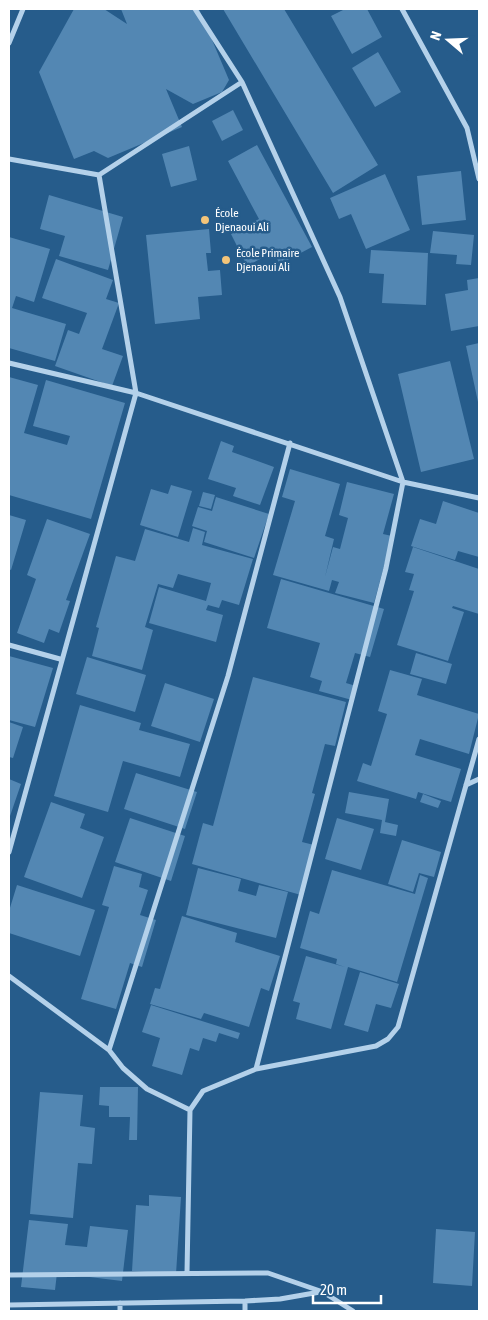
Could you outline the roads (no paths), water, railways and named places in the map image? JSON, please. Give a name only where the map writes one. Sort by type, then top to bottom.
[{"type":"street","points":[[9,43],[22,9]]},
{"type":"street","points":[[195,9],[242,82],[340,297],[403,482],[386,568],[256,1069]]},
{"type":"street","points":[[402,9],[467,128],[479,179]]},
{"type":"street","points":[[9,159],[99,175],[242,82]]},
{"type":"street","points":[[9,852],[60,659],[136,393],[99,175]]},
{"type":"street","points":[[9,363],[136,393],[403,482],[479,498]]},
{"type":"street","points":[[109,1050],[228,676],[290,443]]},
{"type":"street","points":[[9,645],[60,659]]},
{"type":"street","points":[[187,1273],[190,1110],[203,1091],[256,1069],[376,1046],[393,1034],[398,1027],[479,739]]},
{"type":"street","points":[[466,785],[479,779]]},
{"type":"street","points":[[9,976],[109,1050],[123,1068],[147,1089],[190,1110]]},
{"type":"street","points":[[9,1275],[268,1273],[323,1292],[353,1311]]},
{"type":"street","points":[[9,1305],[245,1302],[323,1292]]},
{"type":"street","points":[[245,1302],[245,1311]]},
{"type":"street","points":[[120,1303],[120,1311]]},
{"type":"place","name":"École Djenaoui Ali","points":[[205,220]]},
{"type":"place","name":"École Primaire Djenaoui Ali","points":[[226,260]]}]
